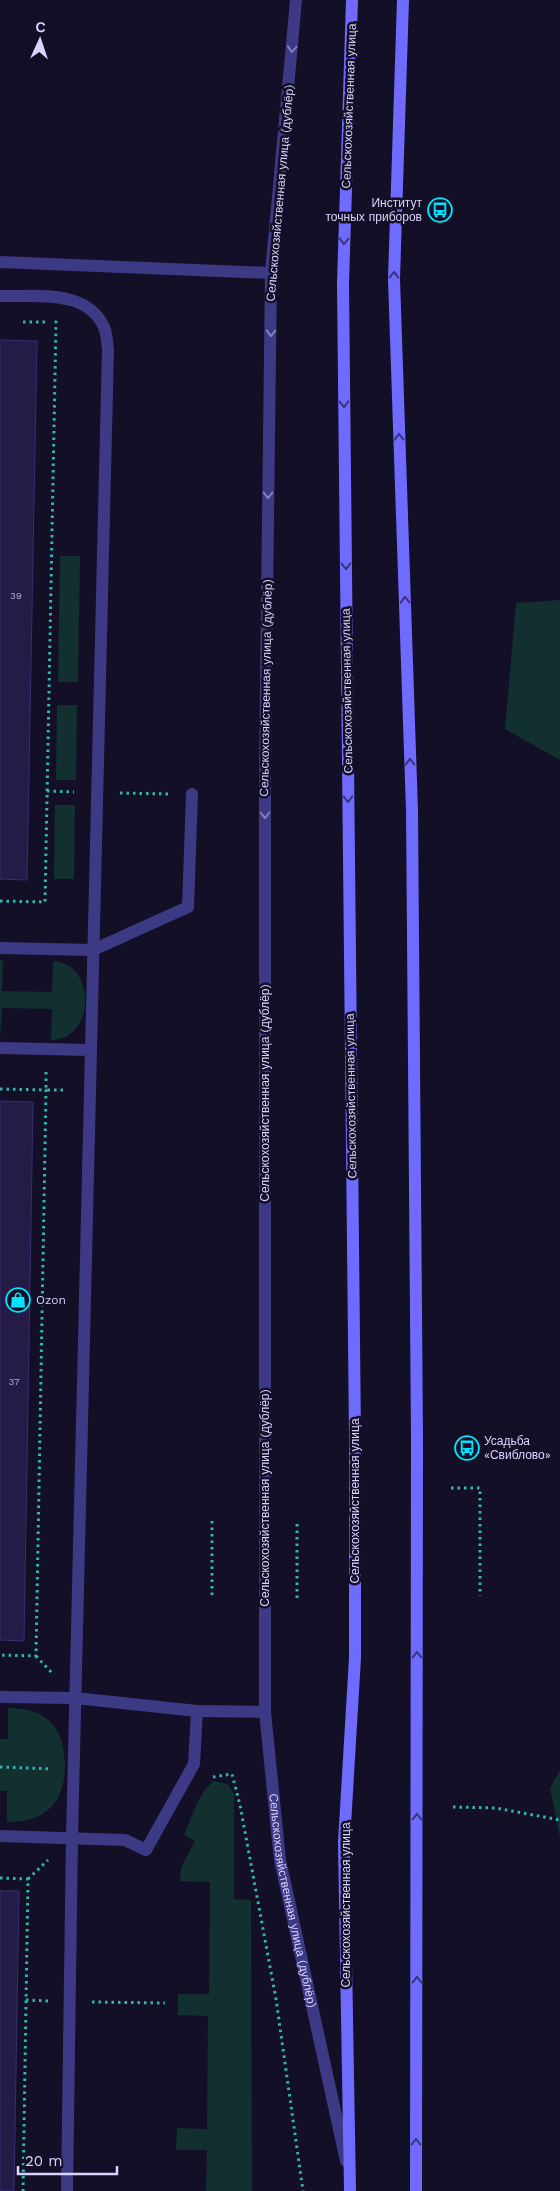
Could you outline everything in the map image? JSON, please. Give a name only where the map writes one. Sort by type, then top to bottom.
[{"type":"main road","name":"Сельскохозяйственная улица","points":[[350,2185],[344,1842],[355,1658],[355,1464],[343,283],[352,0]]},
{"type":"main road","points":[[403,0],[394,279],[412,821],[417,1438],[416,2191]]},
{"type":"street","name":"Сельскохозяйственная улица (дублёр)","points":[[296,0],[271,274],[265,766],[265,1712],[280,1860],[350,2185]]},
{"type":"street","points":[[0,262],[271,274]]},
{"type":"street","points":[[0,296],[57,297],[78,301],[95,314],[105,329],[108,349],[75,1698],[67,2191]]},
{"type":"street","points":[[0,948],[93,950],[188,907],[192,794]]},
{"type":"street","points":[[0,1048],[91,1050]]},
{"type":"street","points":[[0,1697],[75,1698],[197,1711],[265,1712]]},
{"type":"street","points":[[0,1836],[125,1840],[146,1850],[194,1764],[197,1711]]},
{"type":"path","points":[[0,901],[45,902],[56,322],[19,322]]},
{"type":"path","points":[[0,1655],[36,1656],[47,1049]]},
{"type":"path","points":[[0,1089],[90,1091]]},
{"type":"path","points":[[451,1488],[480,1488],[480,1596]]},
{"type":"path","points":[[297,1520],[297,1598]]},
{"type":"path","points":[[212,1521],[212,1597]]},
{"type":"path","points":[[0,1768],[74,1770]]},
{"type":"path","points":[[240,1805],[276,1999],[303,2191]]},
{"type":"path","points":[[453,1808],[496,1808],[560,1820]]},
{"type":"path","points":[[0,1878],[28,1879],[23,2191]]},
{"type":"green space","points":[[60,556],[80,556],[78,682],[58,682]]},
{"type":"green space","points":[[560,600],[560,760],[505,729],[516,603]]},
{"type":"green space","points":[[57,705],[77,705],[76,780],[56,780]]},
{"type":"green space","points":[[55,805],[75,805],[74,879],[54,879]]},
{"type":"green space","points":[[0,960],[3,960],[2,991],[52,992],[53,961],[67,965],[78,974],[84,987],[85,1001],[83,1016],[76,1028],[66,1037],[51,1040],[52,1009],[2,1008],[0,1039]]},
{"type":"green space","points":[[8,1708],[34,1712],[44,1716],[52,1723],[62,1741],[65,1767],[61,1792],[50,1809],[32,1819],[7,1822],[7,1791],[0,1791],[0,1739],[8,1739]]},
{"type":"green space","points":[[560,1770],[560,1837],[550,1788]]},
{"type":"green space","points":[[214,1781],[228,1784],[234,1794],[234,1899],[251,1900],[252,2191],[206,2191],[207,2150],[176,2150],[177,2128],[207,2129],[208,2016],[178,2015],[178,1994],[209,1994],[210,1882],[180,1881],[181,1868],[195,1841],[184,1835],[196,1805],[204,1791]]},
{"type":"building","points":[[0,340],[37,341],[27,880],[0,879]]},
{"type":"building","points":[[0,1101],[33,1102],[24,1641],[0,1640]]},
{"type":"building","points":[[0,1891],[19,1891],[14,2191],[0,2191]]},
{"type":"place","name":"Институт точных приборов","points":[[440,210]]},
{"type":"place","name":"Ozon","points":[[18,1300]]},
{"type":"place","name":"Усадьба «Свиблово»","points":[[467,1448]]}]
